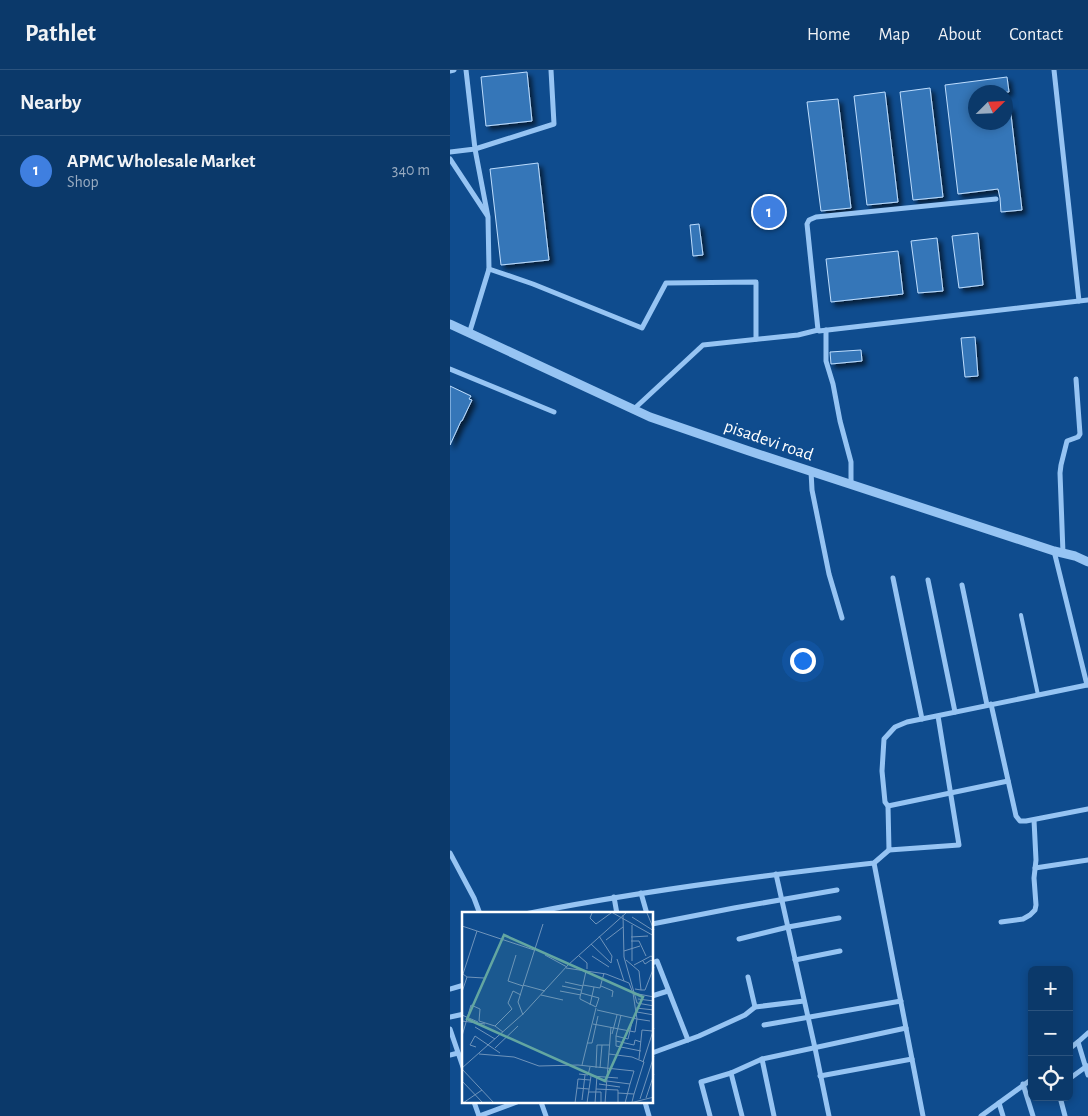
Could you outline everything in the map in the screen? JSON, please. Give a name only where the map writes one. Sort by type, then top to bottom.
[{"type":"street","points":[[450,71],[454,70]]},
{"type":"street","points":[[466,70],[475,149],[488,217],[489,269],[469,334]]},
{"type":"street","points":[[450,152],[475,149],[554,124],[551,70]]},
{"type":"street","points":[[1054,70],[1079,301]]},
{"type":"street","points":[[450,158],[488,217]]},
{"type":"street","points":[[818,330],[807,224],[809,220],[816,217],[996,199]]},
{"type":"street","points":[[489,269],[534,284],[642,328],[666,283],[756,282],[756,340]]},
{"type":"street","points":[[634,409],[703,345],[798,335],[818,330],[1088,300]]},
{"type":"street","name":"pisadevi road","points":[[450,324],[650,416],[851,485],[1075,556],[1088,562]]},
{"type":"street","points":[[826,330],[826,361],[851,462],[851,485]]},
{"type":"street","points":[[450,369],[554,412]]},
{"type":"street","points":[[888,850],[888,806],[885,802],[882,771],[884,739],[895,727],[907,722],[1087,685],[1058,552],[1061,465],[1067,440],[1078,437],[1080,434],[1076,379]]},
{"type":"street","points":[[811,471],[812,490],[829,574],[842,618]]},
{"type":"street","points":[[893,578],[922,719]]},
{"type":"street","points":[[928,580],[955,712]]},
{"type":"street","points":[[962,585],[1016,816],[1020,821],[1026,821],[1088,809]]},
{"type":"street","points":[[535,912],[614,897],[874,862],[888,850],[958,845],[938,716]]},
{"type":"street","points":[[888,806],[1008,781]]},
{"type":"street","points":[[1000,922],[1023,918],[1035,910],[1034,878],[1036,860],[1034,820]]},
{"type":"street","points":[[450,853],[474,898],[479,912]]},
{"type":"street","points":[[1035,868],[1088,860]]},
{"type":"street","points":[[874,862],[923,1116],[919,1116]]},
{"type":"street","points":[[776,874],[829,1116]]},
{"type":"street","points":[[654,924],[837,890]]},
{"type":"street","points":[[642,893],[647,912]]},
{"type":"street","points":[[614,897],[617,912]]},
{"type":"street","points":[[739,939],[839,918]]},
{"type":"street","points":[[795,960],[840,951]]},
{"type":"street","points":[[654,962],[657,961],[688,1040]]},
{"type":"street","points":[[748,977],[755,1007]]},
{"type":"street","points":[[654,995],[668,991]]},
{"type":"street","points":[[654,1052],[688,1040],[745,1015],[755,1007],[804,1001]]},
{"type":"street","points":[[764,1024],[901,1001]]},
{"type":"street","points":[[710,1116],[701,1082],[731,1073],[762,1059],[906,1028]]},
{"type":"street","points":[[450,1029],[462,1064]]},
{"type":"street","points":[[1073,1046],[1088,1033]]},
{"type":"street","points":[[1078,1042],[1087,1066],[1088,1076]]},
{"type":"street","points":[[450,1055],[458,1053]]},
{"type":"street","points":[[762,1059],[774,1116]]},
{"type":"street","points":[[820,1076],[912,1059]]},
{"type":"street","points":[[1073,1077],[1087,1066]]},
{"type":"street","points":[[731,1073],[742,1116]]},
{"type":"street","points":[[981,1116],[1028,1081]]},
{"type":"street","points":[[1023,1084],[1028,1094]]},
{"type":"street","points":[[1030,1101],[1033,1116]]},
{"type":"street","points":[[1061,1101],[1066,1116]]},
{"type":"street","points":[[475,1104],[479,1116],[505,1104]]},
{"type":"street","points":[[542,1104],[546,1116]]},
{"type":"street","points":[[999,1104],[1003,1116]]},
{"type":"lane","points":[[1021,615],[1038,695]]},
{"type":"building","points":[[527,72],[532,121],[486,126],[481,77]]},
{"type":"building","points":[[1007,77],[1008,85],[968,85],[968,130],[1013,130],[1022,210],[1001,212],[998,189],[958,194],[945,85]]},
{"type":"building","points":[[930,88],[943,197],[913,200],[900,92]]},
{"type":"building","points":[[885,92],[898,202],[867,205],[854,96]]},
{"type":"building","points":[[838,99],[851,208],[821,211],[807,102]]},
{"type":"building","points":[[538,163],[549,260],[501,265],[490,169]]},
{"type":"building","points":[[699,224],[703,255],[693,256],[690,225]]},
{"type":"building","points":[[978,233],[983,285],[959,288],[952,236]]},
{"type":"building","points":[[937,238],[943,291],[918,293],[911,241]]},
{"type":"building","points":[[898,251],[903,294],[831,302],[826,259]]},
{"type":"building","points":[[975,337],[978,376],[965,377],[961,338]]},
{"type":"building","points":[[861,350],[862,361],[831,364],[830,352]]},
{"type":"building","points":[[450,386],[471,396],[469,399],[472,400],[450,445]]},
{"type":"place","name":"APMC Wholesale Market","points":[[769,212]]}]
